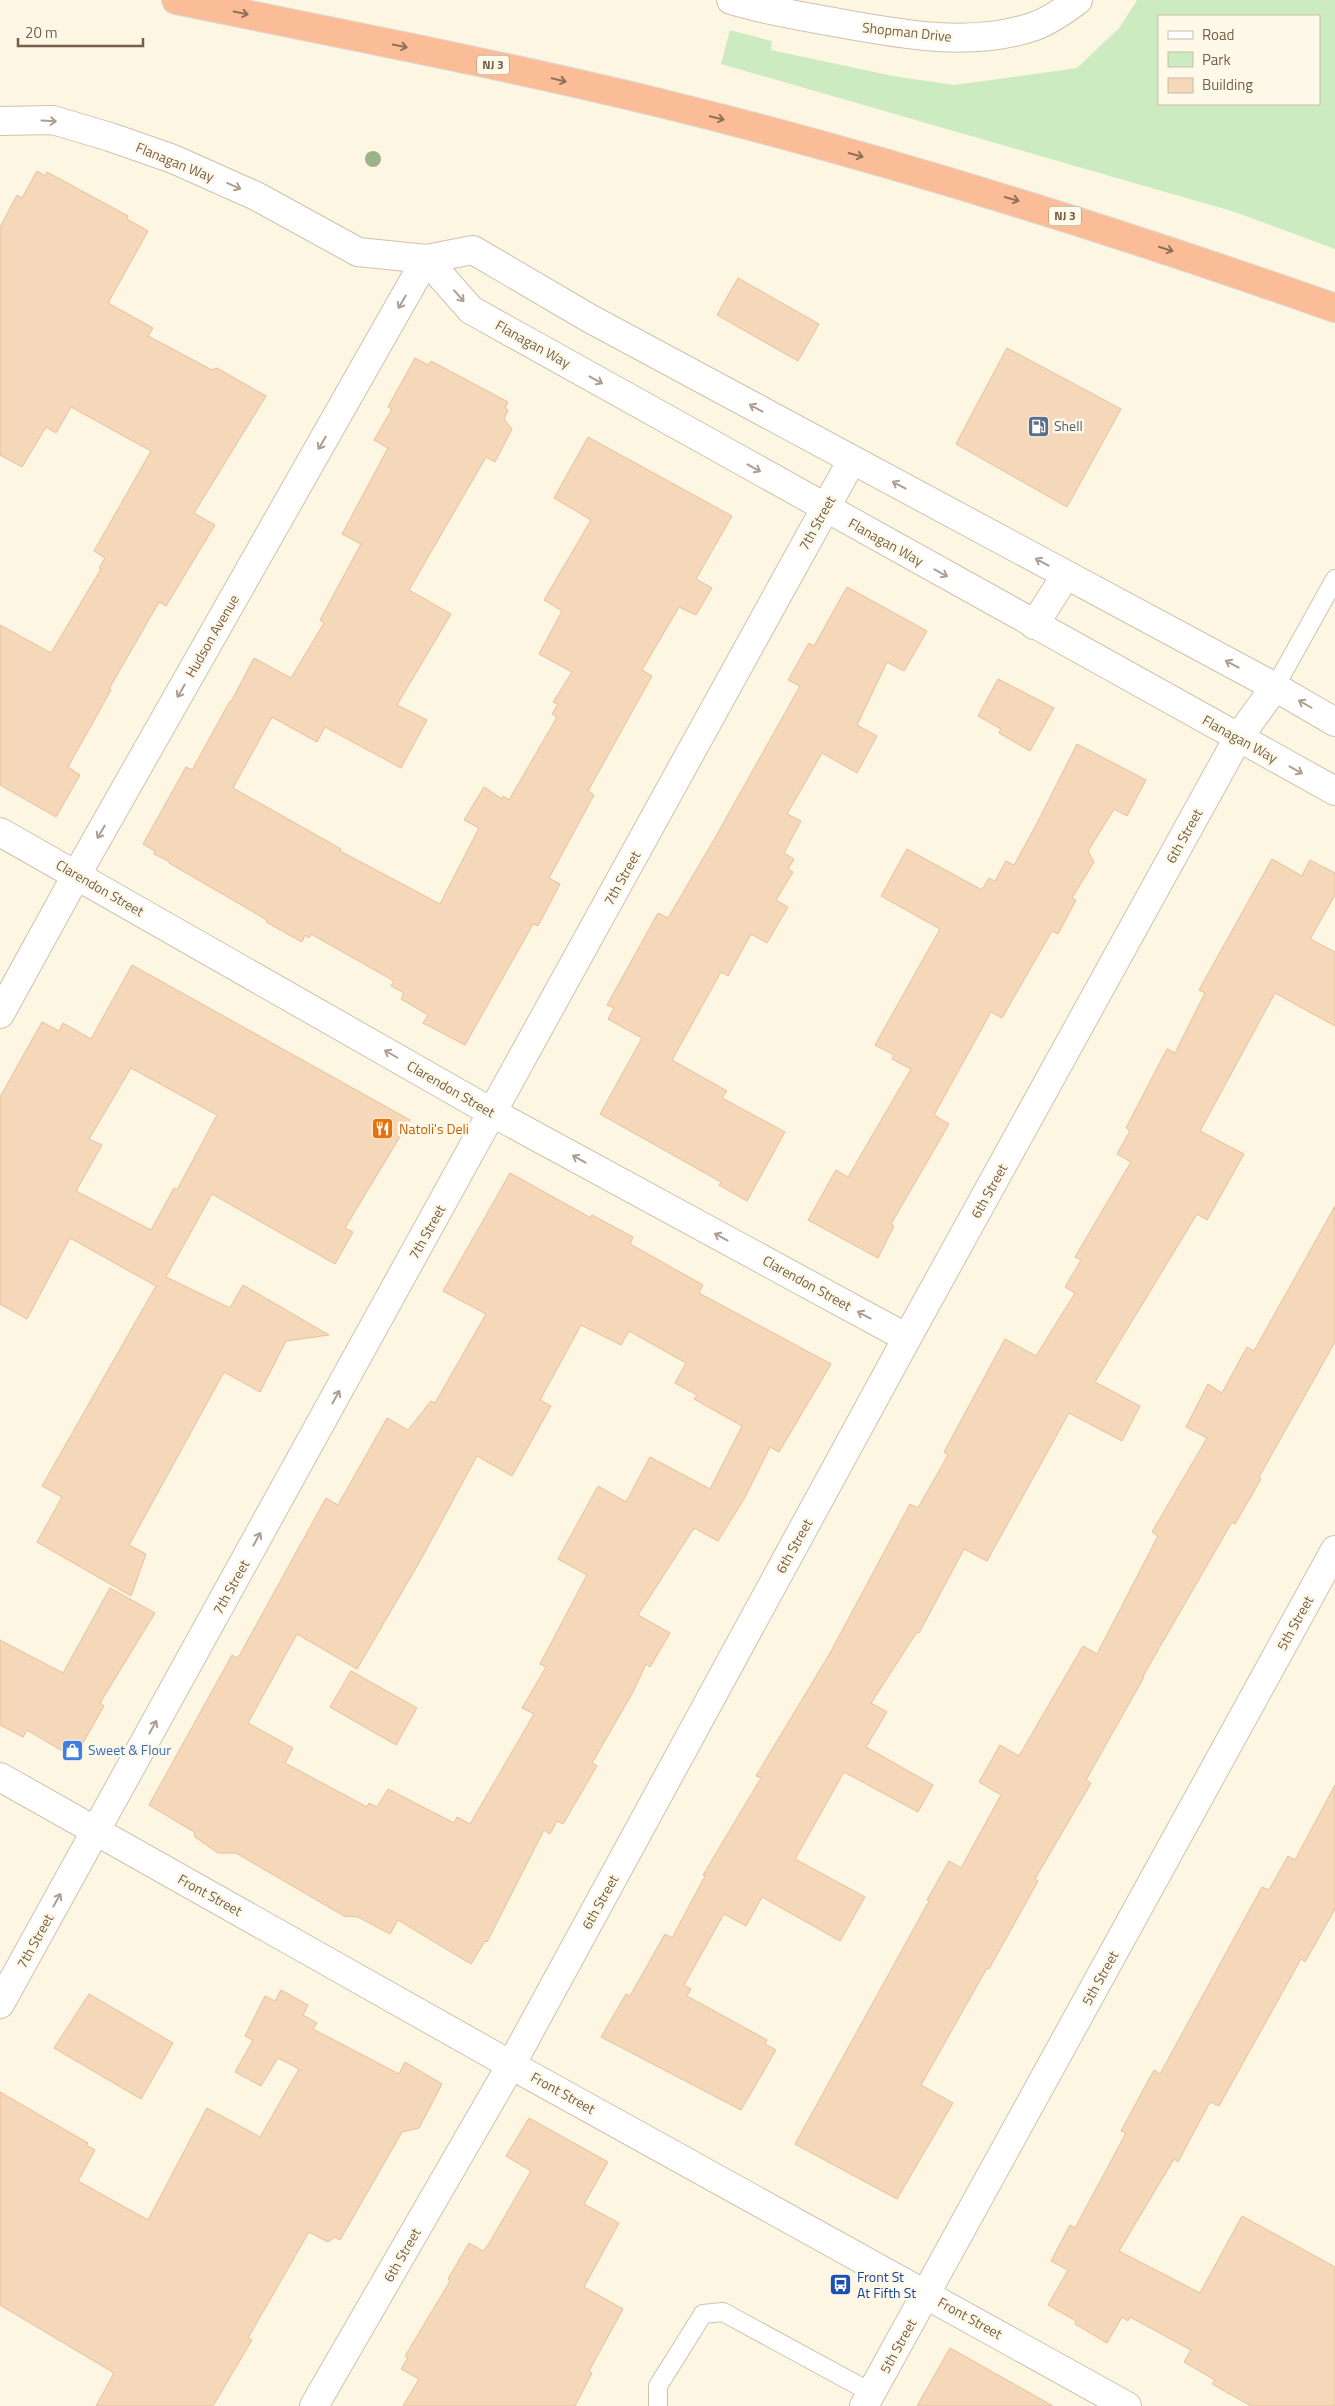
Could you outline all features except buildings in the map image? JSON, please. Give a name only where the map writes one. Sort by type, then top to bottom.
[{"type":"highway","name":"NJ 3","points":[[176,0],[530,73],[661,103],[809,141],[1033,206],[1241,274],[1335,308]]},
{"type":"street","name":"Shopman Drive","points":[[731,0],[857,27],[934,36],[976,37],[1008,33],[1036,26],[1078,0]]},
{"type":"street","name":"Flanagan Way","points":[[0,121],[53,120],[110,136],[173,159],[256,196],[358,252],[426,259],[473,250],[589,318],[1275,687],[1335,722]]},
{"type":"street","name":"Flanagan Way","points":[[426,259],[470,310],[1034,626],[1335,791]]},
{"type":"street","name":"Hudson Avenue","points":[[0,1014],[77,874],[426,259]]},
{"type":"street","name":"7th Street","points":[[0,2004],[852,460]]},
{"type":"street","points":[[1034,626],[1066,575]]},
{"type":"street","name":"6th Street","points":[[314,2406],[511,2065],[907,1338],[1238,738],[1275,687]]},
{"type":"street","name":"Clarendon Street","points":[[0,832],[77,874],[493,1113],[907,1338]]},
{"type":"street","name":"5th Street","points":[[868,2399],[1335,1550]]},
{"type":"street","name":"Front Street","points":[[0,1777],[511,2065],[1127,2406]]},
{"type":"lane","points":[[1275,687],[1335,579]]},
{"type":"lane","points":[[658,2406],[658,2386],[703,2314],[723,2312],[822,2368],[868,2399]]},
{"type":"green space","points":[[1137,0],[1335,0],[1335,249],[1235,212],[721,64],[730,30],[772,41],[771,50],[893,76],[954,85],[1077,68],[1120,27]]},
{"type":"place","name":"Shell","points":[[1038,426]]},
{"type":"place","name":"Natoli's Deli","points":[[383,1129]]},
{"type":"place","name":"Sweet & Flour","points":[[72,1750]]},
{"type":"place","name":"Front St At Fifth St","points":[[841,2285]]}]
